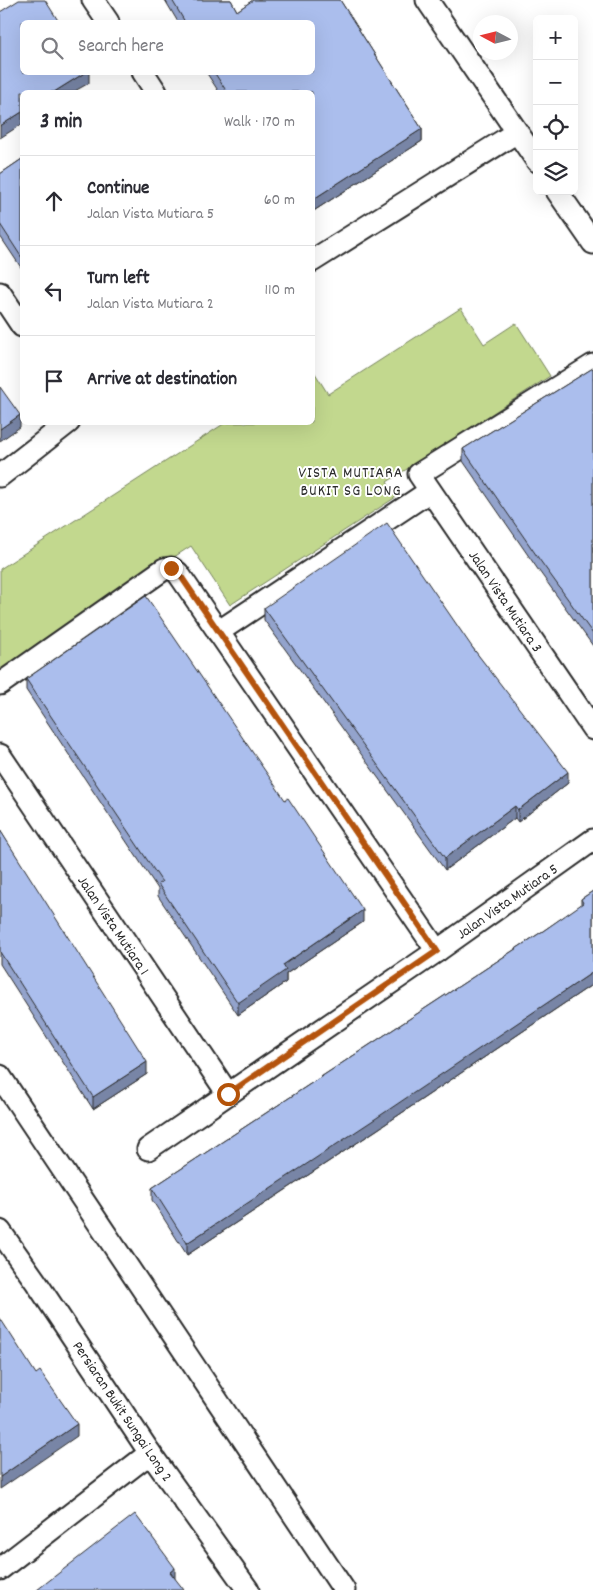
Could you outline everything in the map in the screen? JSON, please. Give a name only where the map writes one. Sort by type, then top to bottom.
[{"type":"street","points":[[93,0],[107,20]]},
{"type":"street","points":[[427,0],[533,155]]},
{"type":"street","points":[[145,75],[155,90]]},
{"type":"street","points":[[315,259],[517,132]]},
{"type":"street","points":[[561,195],[593,243]]},
{"type":"street","points":[[0,293],[20,323]]},
{"type":"street","points":[[218,632],[424,482],[593,365]]},
{"type":"street","points":[[0,476],[65,425]]},
{"type":"street","name":"Jalan Vista Mutiara 3","points":[[424,482],[593,729]]},
{"type":"street","points":[[0,684],[164,568],[171,568],[178,572],[437,951]]},
{"type":"street","name":"Jalan Vista Mutiara 1","points":[[0,755],[228,1094]]},
{"type":"street","name":"Jalan Vista Mutiara 5","points":[[148,1149],[437,951],[593,840]]},
{"type":"street","points":[[0,1076],[344,1590]]},
{"type":"street","name":"Persiaran Bukit Sungai Long 2","points":[[4,1245],[248,1590]]},
{"type":"street","points":[[0,1569],[150,1453]]},
{"type":"green space","points":[[461,308],[484,344],[516,323],[550,376],[387,482],[396,497],[230,605],[191,546],[0,670],[0,569],[222,425],[315,425],[315,373],[328,394]]},
{"type":"building","points":[[19,0],[45,0],[58,20],[20,20],[20,75],[81,75],[57,90],[20,90],[20,113],[0,126],[0,12]]},
{"type":"building","points":[[172,0],[231,0],[237,11],[253,0],[340,0],[422,129],[315,198],[315,90],[226,90],[216,75],[315,75],[315,20],[184,20]]},
{"type":"building","points":[[20,160],[20,255],[0,224],[0,174]]},
{"type":"building","points":[[593,368],[593,634],[463,449]]},
{"type":"building","points":[[0,387],[20,415],[0,429]]},
{"type":"building","points":[[387,523],[472,647],[568,772],[518,810],[515,806],[445,858],[264,608]]},
{"type":"building","points":[[146,596],[285,800],[288,798],[363,910],[283,965],[286,970],[238,1003],[158,884],[162,882],[26,679]]},
{"type":"building","points":[[0,830],[147,1062],[93,1097],[0,952]]},
{"type":"building","points":[[593,891],[593,972],[187,1243],[152,1188],[543,931],[583,903],[581,899]]},
{"type":"building","points":[[0,1318],[36,1374],[40,1371],[77,1424],[0,1477]]},
{"type":"building","points":[[135,1514],[175,1568],[170,1572],[184,1590],[37,1590]]},
{"type":"district","name":"VISTA MUTIARA BUKIT SG LONG","points":[[351,480]]},
{"type":"route","points":[[171,568],[178,572],[437,951],[228,1094]]}]
